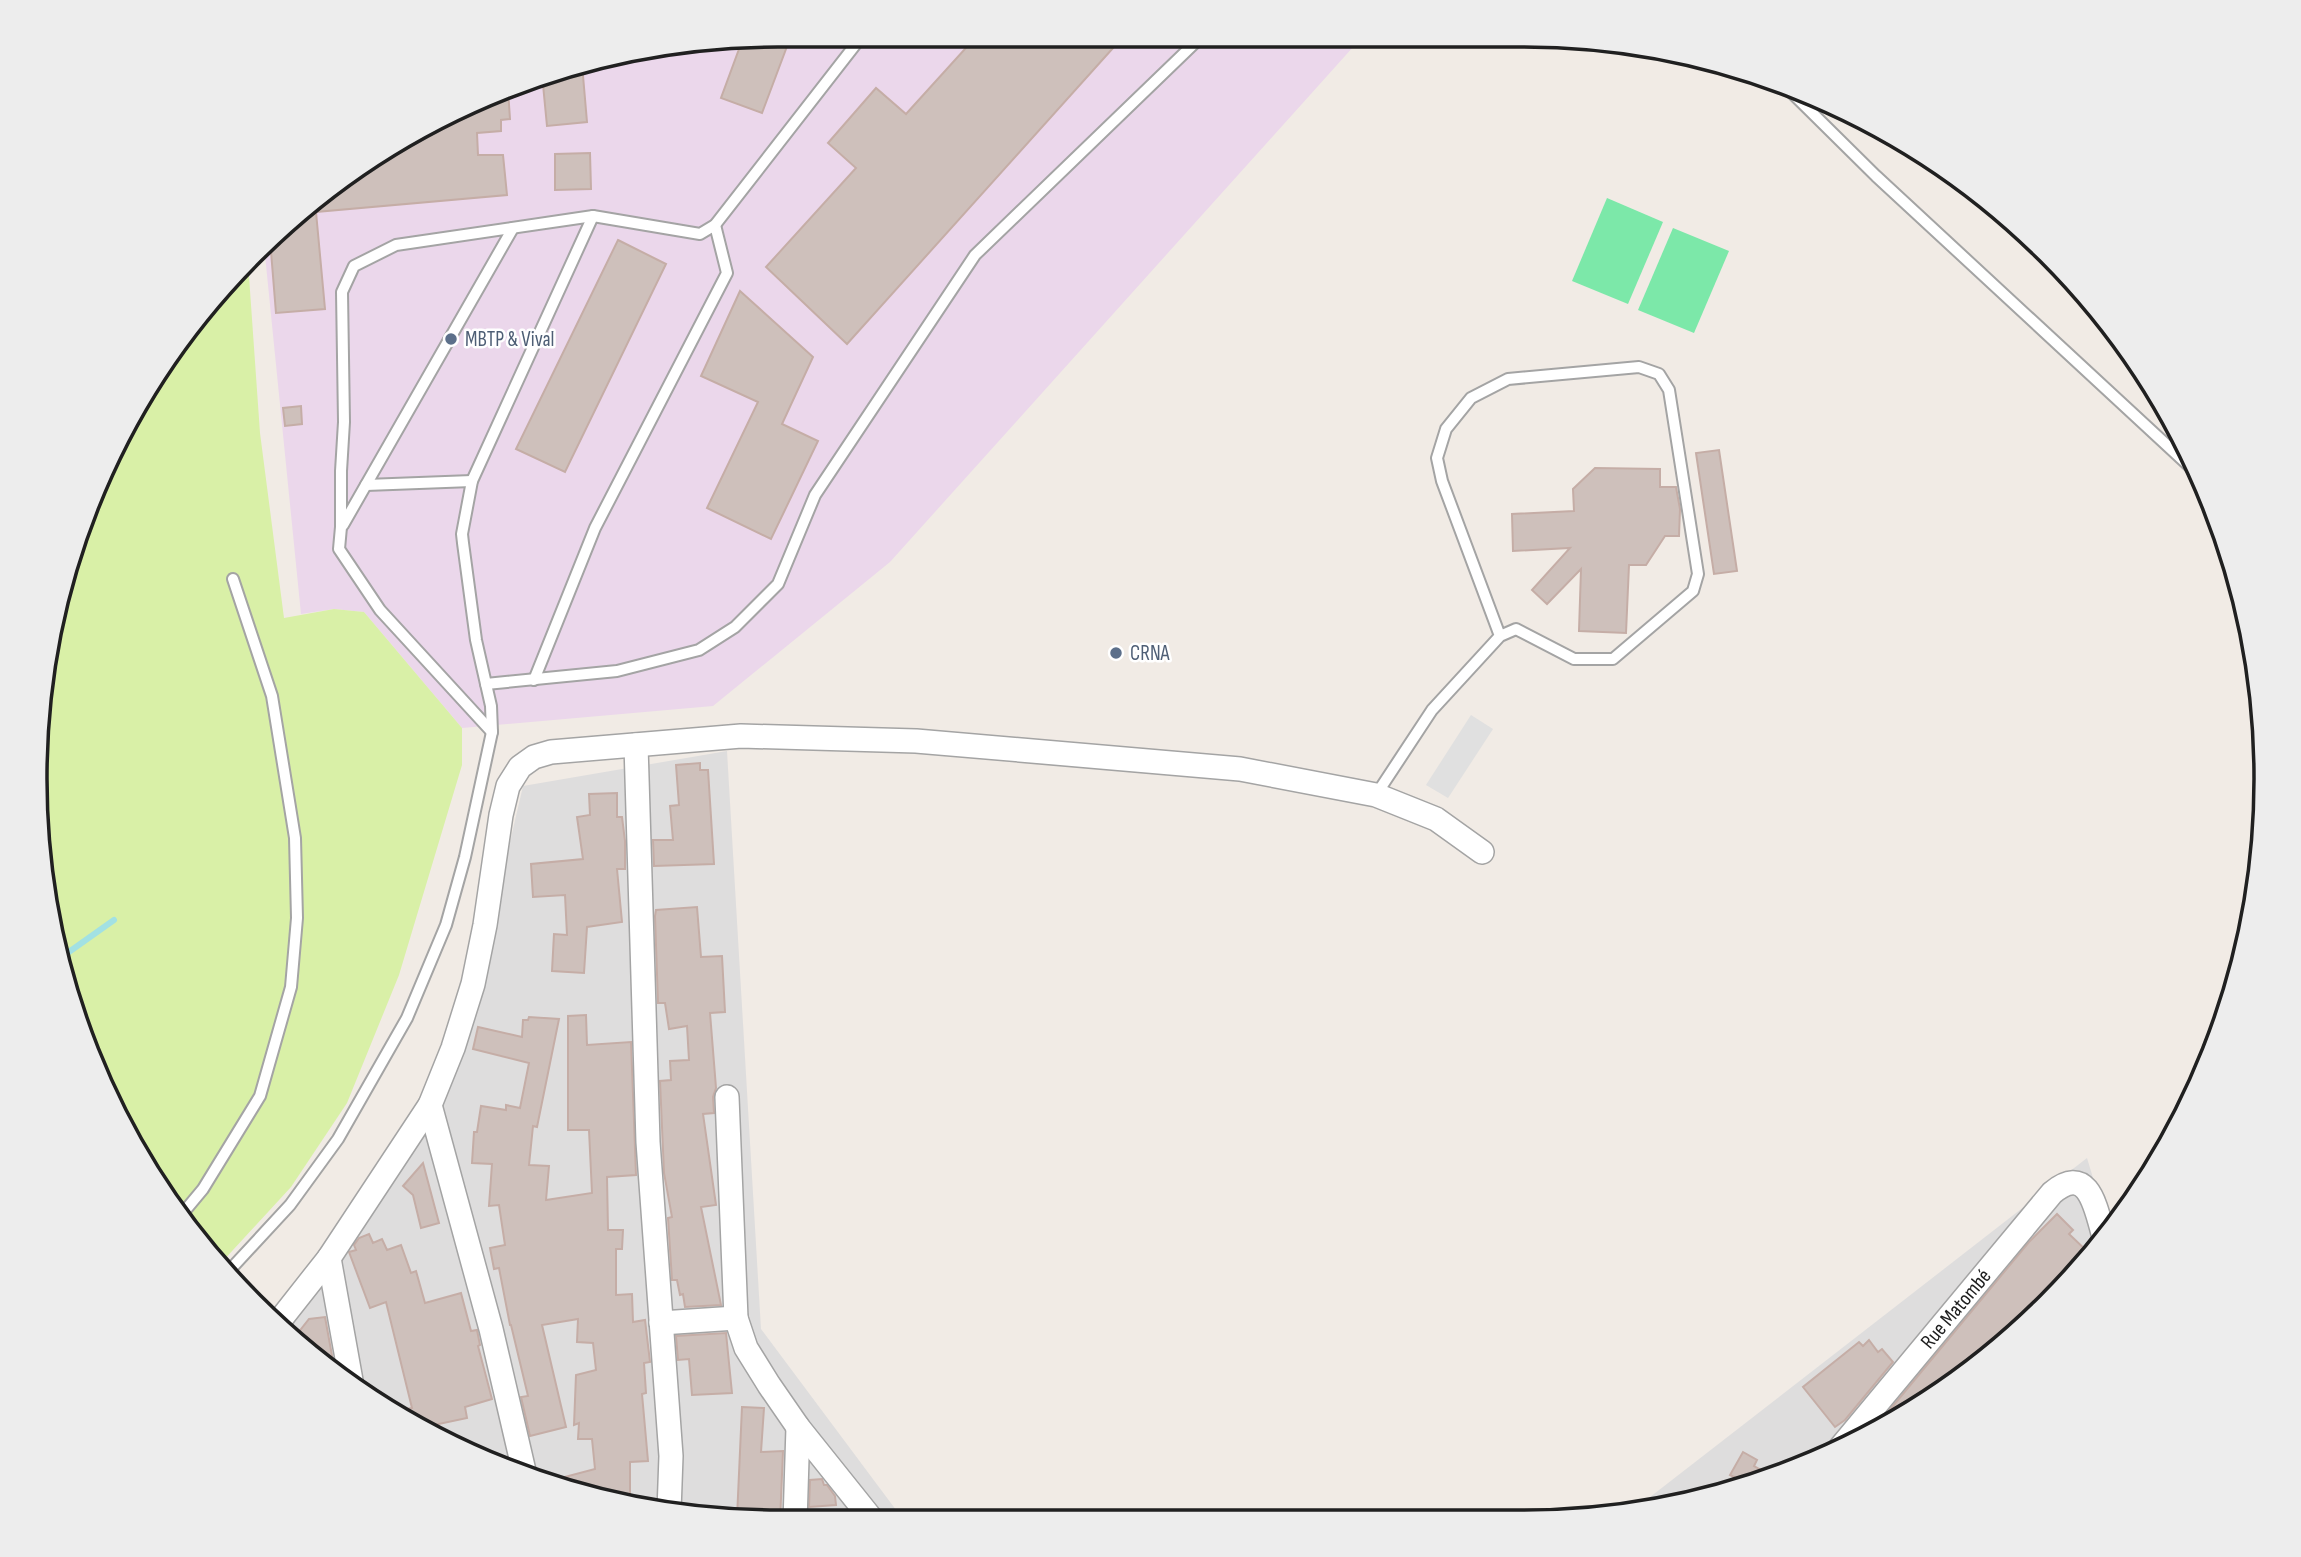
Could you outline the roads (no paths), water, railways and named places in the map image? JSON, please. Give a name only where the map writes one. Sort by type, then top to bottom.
[{"type":"street","points":[[283,1316],[329,1258],[430,1105],[453,1048],[473,984],[508,786],[520,767],[534,757],[551,752],[741,736],[916,741],[1240,769],[1376,794],[1436,819],[1482,852]]},
{"type":"street","points":[[636,745],[648,1142],[671,1456],[669,1501]]},
{"type":"street","points":[[727,1097],[736,1318],[746,1348],[797,1427],[864,1510]]},
{"type":"street","points":[[430,1105],[491,1329],[522,1463]]},
{"type":"street","name":"Rue Matombé","points":[[1856,1429],[2062,1184],[2079,1183],[2086,1188],[2092,1196],[2101,1226]]},
{"type":"street","points":[[329,1258],[349,1371]]},
{"type":"street","points":[[661,1323],[736,1318]]},
{"type":"street","points":[[795,1510],[797,1427]]},
{"type":"lane","points":[[492,732],[380,610],[339,549],[344,422],[342,292],[354,266],[396,245],[593,216],[700,234],[715,225],[854,47]]},
{"type":"lane","points":[[486,684],[617,671],[699,650],[735,627],[778,584],[815,495],[975,256],[1191,47]]},
{"type":"lane","points":[[1802,103],[1876,176],[2178,456]]},
{"type":"lane","points":[[234,1266],[290,1205],[338,1139],[407,1018],[446,925],[465,857],[492,732],[491,706],[476,640],[462,534],[472,481],[593,216]]},
{"type":"lane","points":[[534,680],[596,528],[727,272],[715,225]]},
{"type":"lane","points":[[341,527],[513,228]]},
{"type":"lane","points":[[1376,794],[1432,710],[1500,636],[1516,629],[1574,659],[1613,659],[1693,591],[1698,574],[1669,390],[1659,374],[1639,368],[1508,379],[1471,398],[1446,429],[1437,458],[1442,481],[1500,636]]},
{"type":"lane","points":[[366,485],[472,481]]},
{"type":"lane","points":[[187,1208],[203,1189],[260,1096],[291,987],[297,918],[295,838],[272,696],[233,579]]},
{"type":"waterway","points":[[68,952],[114,920]]},
{"type":"place","name":"MBTP & Vival","points":[[451,339]]},
{"type":"place","name":"CRNA","points":[[1116,653]]}]
